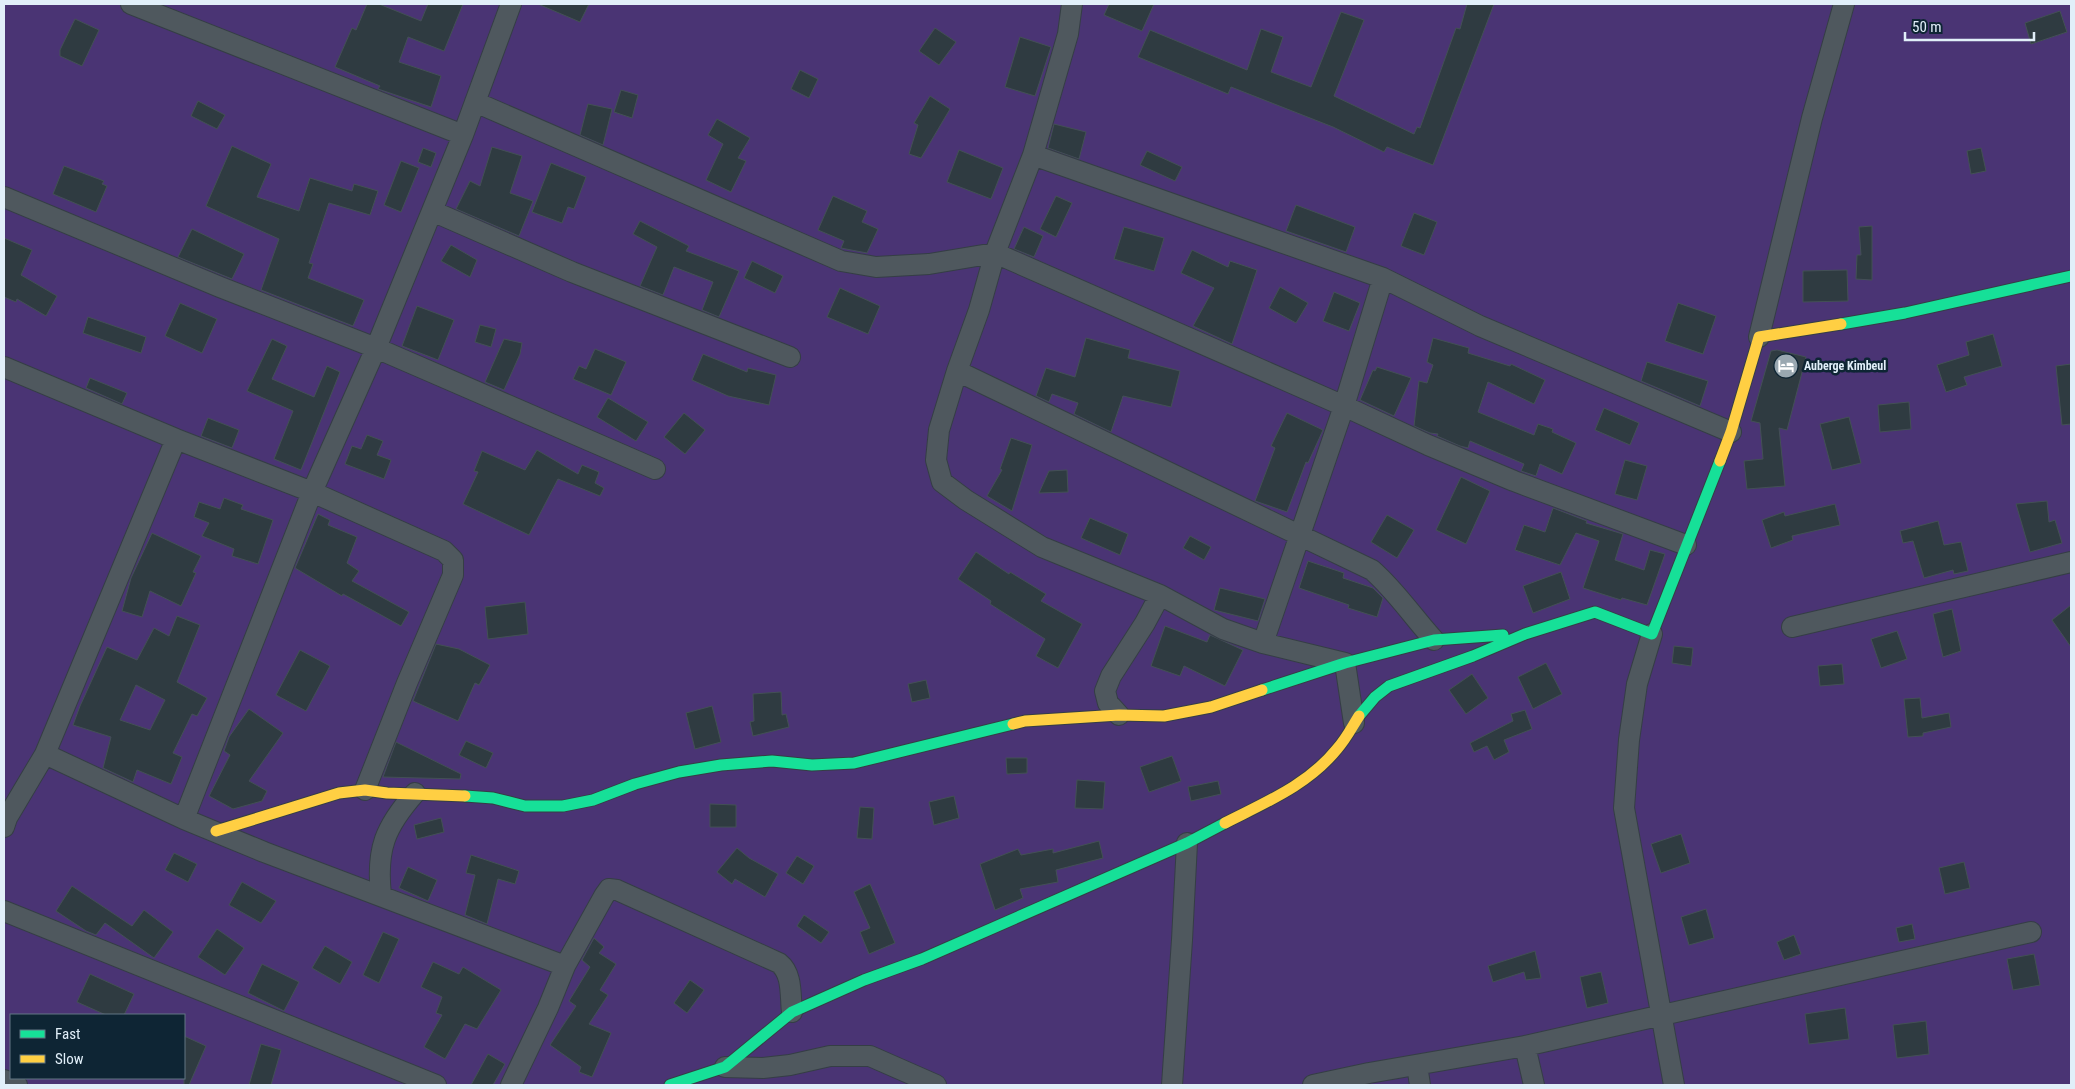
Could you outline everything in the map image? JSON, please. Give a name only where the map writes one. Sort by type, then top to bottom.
[{"type":"street","points":[[131,4],[463,135]]},
{"type":"street","points":[[184,818],[312,492],[376,348],[463,135],[512,4]]},
{"type":"street","points":[[1072,4],[1068,34],[1033,155],[995,253],[979,310],[957,371],[940,430],[936,460],[942,482],[966,500],[1042,547],[1160,595],[1223,629],[1262,643],[1345,663]]},
{"type":"street","points":[[1674,1085],[1624,808],[1629,740],[1637,684],[1652,634],[1731,432],[1759,338],[1812,118],[1844,4]]},
{"type":"street","points":[[475,102],[841,261],[876,267],[920,265],[995,253],[1344,406],[1428,445],[1514,481],[1686,545]]},
{"type":"street","points":[[1033,155],[1384,278],[1480,326],[1731,432]]},
{"type":"street","points":[[4,197],[376,348],[655,469]]},
{"type":"street","points":[[432,211],[572,272],[790,357]]},
{"type":"street","points":[[1759,338],[1905,313],[2071,276]]},
{"type":"street","points":[[1262,643],[1344,406],[1384,278]]},
{"type":"street","points":[[4,367],[176,439],[312,492],[444,552],[453,560],[453,575],[364,790]]},
{"type":"street","points":[[957,371],[1372,570],[1389,584],[1413,617],[1434,640]]},
{"type":"street","points":[[4,827],[7,818],[45,754],[176,439]]},
{"type":"street","points":[[1792,627],[2071,562]]},
{"type":"street","points":[[1119,714],[1108,703],[1105,691],[1111,676],[1145,623],[1160,595]]},
{"type":"street","points":[[670,1085],[725,1066],[792,1012],[864,980],[922,959],[1187,843],[1295,787],[1318,769],[1338,748],[1375,696],[1389,686],[1473,656],[1525,634],[1595,612],[1652,634]]},
{"type":"street","points":[[216,831],[339,792],[364,790],[388,793],[415,793],[493,798],[525,806],[563,806],[593,800],[635,784],[679,772],[721,765],[772,761],[812,765],[854,763],[962,734],[1025,721],[1119,714],[1164,716],[1211,707],[1345,663],[1434,640],[1525,634]]},
{"type":"street","points":[[1345,663],[1354,723]]},
{"type":"street","points":[[45,754],[184,818],[264,852],[382,895],[565,966]]},
{"type":"street","points":[[382,895],[378,870],[386,834],[399,811],[415,793]]},
{"type":"street","points":[[1172,1085],[1187,843]]},
{"type":"street","points":[[512,1085],[548,1008],[565,966],[609,889],[617,890],[779,963],[786,969],[788,976],[792,1012]]},
{"type":"street","points":[[4,911],[436,1085]]},
{"type":"street","points":[[1313,1085],[1525,1046],[2031,932]]},
{"type":"street","points":[[1525,1046],[1534,1085]]},
{"type":"street","points":[[725,1066],[763,1068],[790,1065],[830,1056],[870,1056],[936,1085]]},
{"type":"street","points":[[1417,1065],[1420,1085]]},
{"type":"street","points":[[4,1080],[18,1085]]},
{"type":"shaded area","points":[[4,4],[2071,4],[2071,1085],[4,1085]]},
{"type":"building","points":[[367,4],[379,4],[421,21],[428,4],[463,4],[444,51],[408,37],[399,62],[441,76],[431,107],[378,89],[380,86],[335,67],[352,28],[356,30]]},
{"type":"building","points":[[538,4],[589,4],[580,22]]},
{"type":"building","points":[[1109,4],[1154,4],[1142,31],[1104,15]]},
{"type":"building","points":[[1467,4],[1494,4],[1433,165],[1387,147],[1384,152],[1333,127],[1231,87],[1228,94],[1138,57],[1150,30],[1247,70],[1261,29],[1283,37],[1271,72],[1311,87],[1341,12],[1364,20],[1334,96],[1414,134],[1417,127],[1420,128],[1456,28],[1460,29]]},
{"type":"building","points":[[2060,11],[2067,32],[2031,44],[2025,23]]},
{"type":"building","points":[[75,19],[99,30],[82,66],[60,56],[60,50]]},
{"type":"building","points":[[935,28],[956,42],[939,65],[919,51]]},
{"type":"building","points":[[1020,37],[1051,47],[1035,96],[1005,87]]},
{"type":"building","points":[[800,70],[818,79],[809,98],[791,89]]},
{"type":"building","points":[[621,90],[638,95],[632,118],[614,112]]},
{"type":"building","points":[[930,96],[950,109],[921,158],[909,154],[918,125],[914,123]]},
{"type":"building","points":[[198,101],[225,115],[217,129],[191,116]]},
{"type":"building","points":[[588,104],[612,109],[603,145],[580,135]]},
{"type":"building","points":[[717,119],[750,138],[738,158],[746,161],[731,192],[706,180],[723,144],[708,135]]},
{"type":"building","points":[[1054,124],[1086,132],[1079,159],[1048,148]]},
{"type":"building","points":[[232,146],[271,164],[257,197],[299,211],[310,178],[352,191],[354,184],[378,191],[370,215],[329,203],[309,263],[313,264],[308,278],[364,300],[353,326],[261,290],[279,239],[206,206]]},
{"type":"building","points":[[492,147],[522,156],[510,193],[533,201],[519,236],[456,209],[470,181],[480,186]]},
{"type":"building","points":[[423,148],[436,153],[431,167],[418,162]]},
{"type":"building","points":[[1981,148],[1986,171],[1971,174],[1967,151]]},
{"type":"building","points":[[959,150],[1003,168],[991,199],[947,182]]},
{"type":"building","points":[[1147,151],[1182,167],[1175,181],[1140,165]]},
{"type":"building","points":[[401,161],[419,168],[401,212],[384,205]]},
{"type":"building","points":[[551,163],[586,177],[574,209],[568,207],[562,223],[532,212]]},
{"type":"building","points":[[64,166],[104,181],[102,184],[107,186],[96,212],[53,194]]},
{"type":"building","points":[[833,196],[867,211],[862,222],[878,229],[867,253],[841,248],[844,241],[818,230]]},
{"type":"building","points":[[1056,196],[1072,203],[1056,237],[1040,229]]},
{"type":"building","points":[[1296,205],[1355,227],[1346,252],[1286,231]]},
{"type":"building","points":[[1414,213],[1437,222],[1424,255],[1401,246]]},
{"type":"building","points":[[640,221],[689,246],[686,251],[739,271],[719,317],[702,310],[713,282],[674,267],[663,295],[640,286],[657,247],[633,234]]},
{"type":"building","points":[[1872,226],[1872,280],[1856,279],[1857,255],[1861,255],[1859,227]]},
{"type":"building","points":[[1024,227],[1043,236],[1034,257],[1014,249]]},
{"type":"building","points":[[1124,227],[1164,238],[1154,271],[1114,259]]},
{"type":"building","points":[[192,229],[244,254],[232,279],[178,257]]},
{"type":"building","points":[[4,238],[32,250],[21,275],[57,296],[46,316],[17,299],[16,302],[4,297]]},
{"type":"building","points":[[451,245],[477,260],[470,277],[441,261]]},
{"type":"building","points":[[1192,250],[1228,267],[1230,261],[1257,270],[1232,344],[1193,326],[1214,288],[1181,273]]},
{"type":"building","points":[[752,261],[783,276],[775,293],[744,278]]},
{"type":"building","points":[[1847,270],[1848,301],[1803,302],[1803,271]]},
{"type":"building","points":[[1280,287],[1308,303],[1296,323],[1269,308]]},
{"type":"building","points":[[840,288],[880,306],[868,334],[827,317]]},
{"type":"building","points":[[1334,292],[1360,303],[1349,331],[1323,321]]},
{"type":"building","points":[[180,303],[217,319],[202,353],[165,336]]},
{"type":"building","points":[[1678,303],[1716,316],[1703,354],[1665,341]]},
{"type":"building","points":[[417,306],[454,320],[438,360],[402,346]]},
{"type":"building","points":[[88,317],[146,337],[141,353],[83,333]]},
{"type":"building","points":[[480,325],[496,329],[491,347],[475,342]]},
{"type":"building","points":[[1993,334],[2002,366],[1964,377],[1967,385],[1946,392],[1937,365],[1969,355],[1966,342]]},
{"type":"building","points":[[1086,338],[1130,350],[1128,358],[1180,371],[1171,407],[1123,396],[1111,432],[1074,414],[1078,403],[1052,394],[1049,402],[1036,396],[1046,368],[1075,377]]},
{"type":"building","points":[[1433,338],[1469,348],[1468,353],[1510,366],[1511,364],[1545,380],[1534,404],[1488,382],[1478,412],[1534,435],[1538,424],[1553,429],[1552,432],[1576,443],[1562,474],[1540,464],[1536,476],[1521,471],[1524,464],[1470,441],[1468,448],[1460,446],[1437,436],[1438,434],[1430,433],[1414,426],[1419,381],[1427,383],[1433,365],[1427,362]]},
{"type":"building","points":[[272,339],[287,346],[272,379],[314,397],[327,366],[340,372],[301,470],[274,459],[293,411],[247,391]]},
{"type":"building","points":[[504,339],[522,343],[520,354],[504,390],[485,382]]},
{"type":"building","points":[[595,349],[626,362],[611,395],[573,379],[579,366],[586,369]]},
{"type":"building","points":[[1777,350],[1806,357],[1787,430],[1779,428],[1785,486],[1747,489],[1744,461],[1763,459],[1760,423],[1751,421],[1771,351]]},
{"type":"building","points":[[703,354],[747,372],[748,368],[776,375],[769,405],[728,396],[692,380]]},
{"type":"building","points":[[1647,362],[1708,381],[1700,406],[1641,381]]},
{"type":"building","points":[[2071,364],[2071,424],[2062,425],[2056,366]]},
{"type":"building","points":[[1377,367],[1411,378],[1394,416],[1360,400],[1373,370],[1375,371]]},
{"type":"building","points":[[90,378],[127,393],[122,404],[86,388]]},
{"type":"building","points":[[608,398],[648,422],[636,441],[597,417]]},
{"type":"building","points":[[1909,402],[1911,429],[1880,432],[1878,405]]},
{"type":"building","points":[[1604,408],[1639,423],[1630,445],[1595,430]]},
{"type":"building","points":[[684,413],[705,430],[685,454],[664,437]]},
{"type":"building","points":[[1287,413],[1323,430],[1308,463],[1306,462],[1287,512],[1255,501],[1275,448],[1271,446]]},
{"type":"building","points":[[1849,417],[1861,463],[1832,470],[1820,424]]},
{"type":"building","points":[[208,418],[239,430],[232,448],[201,436]]},
{"type":"building","points":[[367,435],[383,441],[377,455],[391,460],[384,479],[345,464],[352,446],[361,449]]},
{"type":"building","points":[[1011,438],[1032,445],[1012,511],[987,496],[1002,470],[1000,469]]},
{"type":"building","points":[[537,450],[578,474],[582,465],[599,472],[595,483],[604,488],[600,496],[558,479],[529,535],[463,504],[478,472],[474,471],[482,451],[525,470]]},
{"type":"building","points":[[1625,460],[1647,466],[1637,500],[1615,494]]},
{"type":"building","points":[[1067,470],[1068,492],[1039,493],[1049,471]]},
{"type":"building","points":[[1461,477],[1490,491],[1466,544],[1436,530]]},
{"type":"building","points":[[224,498],[243,505],[241,509],[273,520],[258,564],[232,556],[234,549],[202,536],[209,523],[194,517],[199,502],[220,509]]},
{"type":"building","points":[[2047,501],[2049,522],[2055,520],[2062,543],[2030,552],[2016,504]]},
{"type":"building","points":[[1835,504],[1840,525],[1792,536],[1793,540],[1771,548],[1762,520],[1784,512],[1785,516]]},
{"type":"building","points":[[1553,508],[1587,521],[1586,523],[1623,534],[1615,560],[1644,570],[1650,550],[1665,554],[1647,605],[1622,598],[1621,600],[1583,588],[1599,541],[1576,533],[1560,565],[1515,550],[1524,525],[1545,532]]},
{"type":"building","points":[[318,514],[330,520],[328,525],[357,537],[347,563],[359,571],[352,581],[409,612],[401,626],[343,594],[342,596],[295,568]]},
{"type":"building","points":[[1387,515],[1414,530],[1397,558],[1371,542]]},
{"type":"building","points":[[1090,518],[1128,534],[1120,555],[1081,538]]},
{"type":"building","points":[[1938,521],[1944,545],[1961,542],[1968,571],[1954,574],[1953,570],[1924,578],[1913,541],[1903,543],[1900,531]]},
{"type":"building","points":[[152,533],[201,556],[193,572],[196,573],[181,606],[150,591],[142,617],[122,611],[131,578]]},
{"type":"building","points":[[1190,536],[1211,547],[1204,560],[1183,548]]},
{"type":"building","points":[[976,552],[1009,574],[1010,572],[1046,594],[1041,601],[1082,624],[1058,668],[1036,656],[1045,639],[990,604],[991,601],[958,579]]},
{"type":"building","points":[[1308,561],[1344,573],[1343,578],[1373,588],[1383,598],[1377,617],[1348,608],[1349,605],[1299,588]]},
{"type":"building","points":[[1561,572],[1570,599],[1533,613],[1523,586]]},
{"type":"building","points":[[1220,588],[1265,599],[1258,621],[1214,610]]},
{"type":"building","points":[[525,602],[528,634],[488,639],[485,607]]},
{"type":"building","points":[[2071,605],[2071,647],[2052,620]]},
{"type":"building","points":[[1952,609],[1961,651],[1943,657],[1933,614]]},
{"type":"building","points":[[177,616],[200,625],[177,682],[207,698],[197,716],[192,714],[173,753],[182,757],[171,784],[137,770],[133,782],[103,768],[111,737],[73,725],[107,647],[137,660],[154,628],[169,636]],"holes":[[[136,685],[165,700],[150,730],[120,720]]]},
{"type":"building","points":[[1165,626],[1207,642],[1210,635],[1243,650],[1225,686],[1184,666],[1180,676],[1151,666]]},
{"type":"building","points":[[1897,631],[1907,659],[1881,668],[1871,639]]},
{"type":"building","points":[[436,644],[459,649],[490,665],[479,685],[475,683],[458,721],[413,701]]},
{"type":"building","points":[[1674,646],[1693,648],[1691,666],[1672,663]]},
{"type":"building","points":[[300,650],[330,666],[306,711],[276,695]]},
{"type":"building","points":[[1546,663],[1562,694],[1533,709],[1518,677]]},
{"type":"building","points":[[1842,664],[1844,684],[1820,686],[1818,666]]},
{"type":"building","points":[[1472,674],[1488,698],[1466,714],[1449,690]]},
{"type":"building","points":[[926,680],[930,698],[912,702],[908,684]]},
{"type":"building","points":[[781,692],[782,715],[786,714],[789,727],[753,736],[750,722],[754,721],[753,694]]},
{"type":"building","points":[[1920,698],[1922,718],[1949,713],[1951,727],[1923,733],[1923,736],[1908,737],[1904,699]]},
{"type":"building","points":[[712,706],[721,742],[695,749],[686,713]]},
{"type":"building","points":[[249,709],[283,733],[249,781],[267,791],[262,801],[233,809],[209,796],[230,755],[224,751],[229,737]]},
{"type":"building","points":[[1525,710],[1532,729],[1504,740],[1509,752],[1494,760],[1487,746],[1474,752],[1470,743],[1513,721],[1511,714]]},
{"type":"building","points":[[466,741],[493,753],[486,768],[459,755]]},
{"type":"building","points":[[396,742],[461,774],[460,779],[383,777]]},
{"type":"building","points":[[1172,756],[1181,781],[1149,792],[1140,767]]},
{"type":"building","points":[[1006,758],[1027,758],[1027,773],[1007,774]]},
{"type":"building","points":[[1077,780],[1105,782],[1103,809],[1075,808]]},
{"type":"building","points":[[1218,781],[1221,794],[1191,801],[1188,787]]},
{"type":"building","points":[[954,796],[959,818],[934,825],[929,802]]},
{"type":"building","points":[[710,804],[736,805],[736,827],[710,827]]},
{"type":"building","points":[[860,807],[874,808],[872,839],[857,838]]},
{"type":"building","points":[[441,818],[444,832],[417,839],[414,825]]},
{"type":"building","points":[[1681,834],[1690,863],[1661,873],[1651,844]]},
{"type":"building","points":[[1099,841],[1103,858],[1056,870],[1058,882],[1020,889],[1023,898],[995,910],[980,864],[1018,849],[1021,855],[1053,849],[1053,853]]},
{"type":"building","points":[[737,848],[749,858],[778,874],[765,897],[735,879],[732,884],[717,872]]},
{"type":"building","points":[[174,853],[197,864],[188,882],[165,870]]},
{"type":"building","points":[[471,855],[519,871],[515,884],[498,879],[487,924],[465,915],[475,875],[466,873]]},
{"type":"building","points":[[797,856],[814,866],[803,884],[786,873]]},
{"type":"building","points":[[1964,862],[1970,888],[1945,894],[1939,868]]},
{"type":"building","points":[[408,867],[437,880],[428,901],[399,888]]},
{"type":"building","points":[[242,882],[276,901],[261,923],[229,905]]},
{"type":"building","points":[[870,884],[895,943],[869,954],[860,932],[870,928],[854,892]]},
{"type":"building","points":[[72,886],[132,926],[144,910],[173,932],[154,958],[105,923],[96,935],[86,931],[56,911]]},
{"type":"building","points":[[1706,909],[1714,938],[1689,945],[1681,917]]},
{"type":"building","points":[[804,915],[829,932],[821,943],[797,926]]},
{"type":"building","points":[[1912,924],[1915,939],[1899,942],[1896,928]]},
{"type":"building","points":[[217,929],[244,948],[225,975],[198,957]]},
{"type":"building","points":[[383,932],[399,939],[379,983],[363,975]]},
{"type":"building","points":[[1794,935],[1801,954],[1784,960],[1777,942]]},
{"type":"building","points":[[594,938],[604,947],[599,953],[616,964],[600,990],[608,995],[589,1024],[611,1033],[592,1077],[579,1072],[581,1067],[550,1045],[576,1006],[569,1001],[590,967],[582,960]]},
{"type":"building","points":[[325,946],[352,962],[340,984],[312,968]]},
{"type":"building","points":[[1535,951],[1541,978],[1526,980],[1524,972],[1493,982],[1488,966]]},
{"type":"building","points":[[2034,954],[2040,985],[2013,990],[2007,959]]},
{"type":"building","points":[[433,962],[459,974],[463,967],[501,990],[477,1029],[465,1024],[445,1059],[424,1047],[442,1015],[436,1013],[442,997],[421,987]]},
{"type":"building","points":[[262,964],[299,982],[284,1011],[248,993]]},
{"type":"building","points":[[1601,972],[1608,1003],[1587,1008],[1580,977]]},
{"type":"building","points":[[90,974],[134,994],[124,1014],[104,1014],[77,1002]]},
{"type":"building","points":[[690,980],[704,990],[687,1013],[674,1003]]},
{"type":"building","points":[[1845,1008],[1849,1039],[1809,1044],[1805,1014]]},
{"type":"building","points":[[1926,1021],[1929,1054],[1897,1058],[1893,1025]]},
{"type":"building","points":[[185,1036],[206,1046],[189,1085],[184,1085]]},
{"type":"building","points":[[261,1044],[281,1050],[271,1085],[249,1085]]},
{"type":"building","points":[[488,1054],[505,1064],[493,1085],[471,1085]]},
{"type":"traffic: fast","points":[[1841,324],[1905,313],[2071,276]]},
{"type":"traffic: fast","points":[[1359,716],[1375,697],[1389,686],[1473,656],[1525,634],[1595,612],[1652,634],[1720,461]]},
{"type":"traffic: fast","points":[[1262,690],[1345,663],[1434,640],[1503,635]]},
{"type":"traffic: fast","points":[[465,796],[493,798],[525,806],[563,806],[593,800],[635,784],[679,772],[721,765],[772,761],[812,765],[854,763],[1013,724]]},
{"type":"traffic: fast","points":[[670,1085],[725,1067],[792,1012],[864,980],[922,959],[1187,843],[1225,823]]},
{"type":"traffic: slow","points":[[1720,461],[1731,432],[1759,337],[1841,324]]},
{"type":"traffic: slow","points":[[1013,724],[1025,721],[1119,715],[1164,716],[1211,707],[1262,690]]},
{"type":"traffic: slow","points":[[1225,823],[1286,792],[1313,773],[1326,762],[1340,745],[1359,716]]},
{"type":"traffic: slow","points":[[216,831],[339,793],[365,790],[387,793],[465,796]]},
{"type":"place","name":"Auberge Kimbeul","points":[[1786,366]]}]
